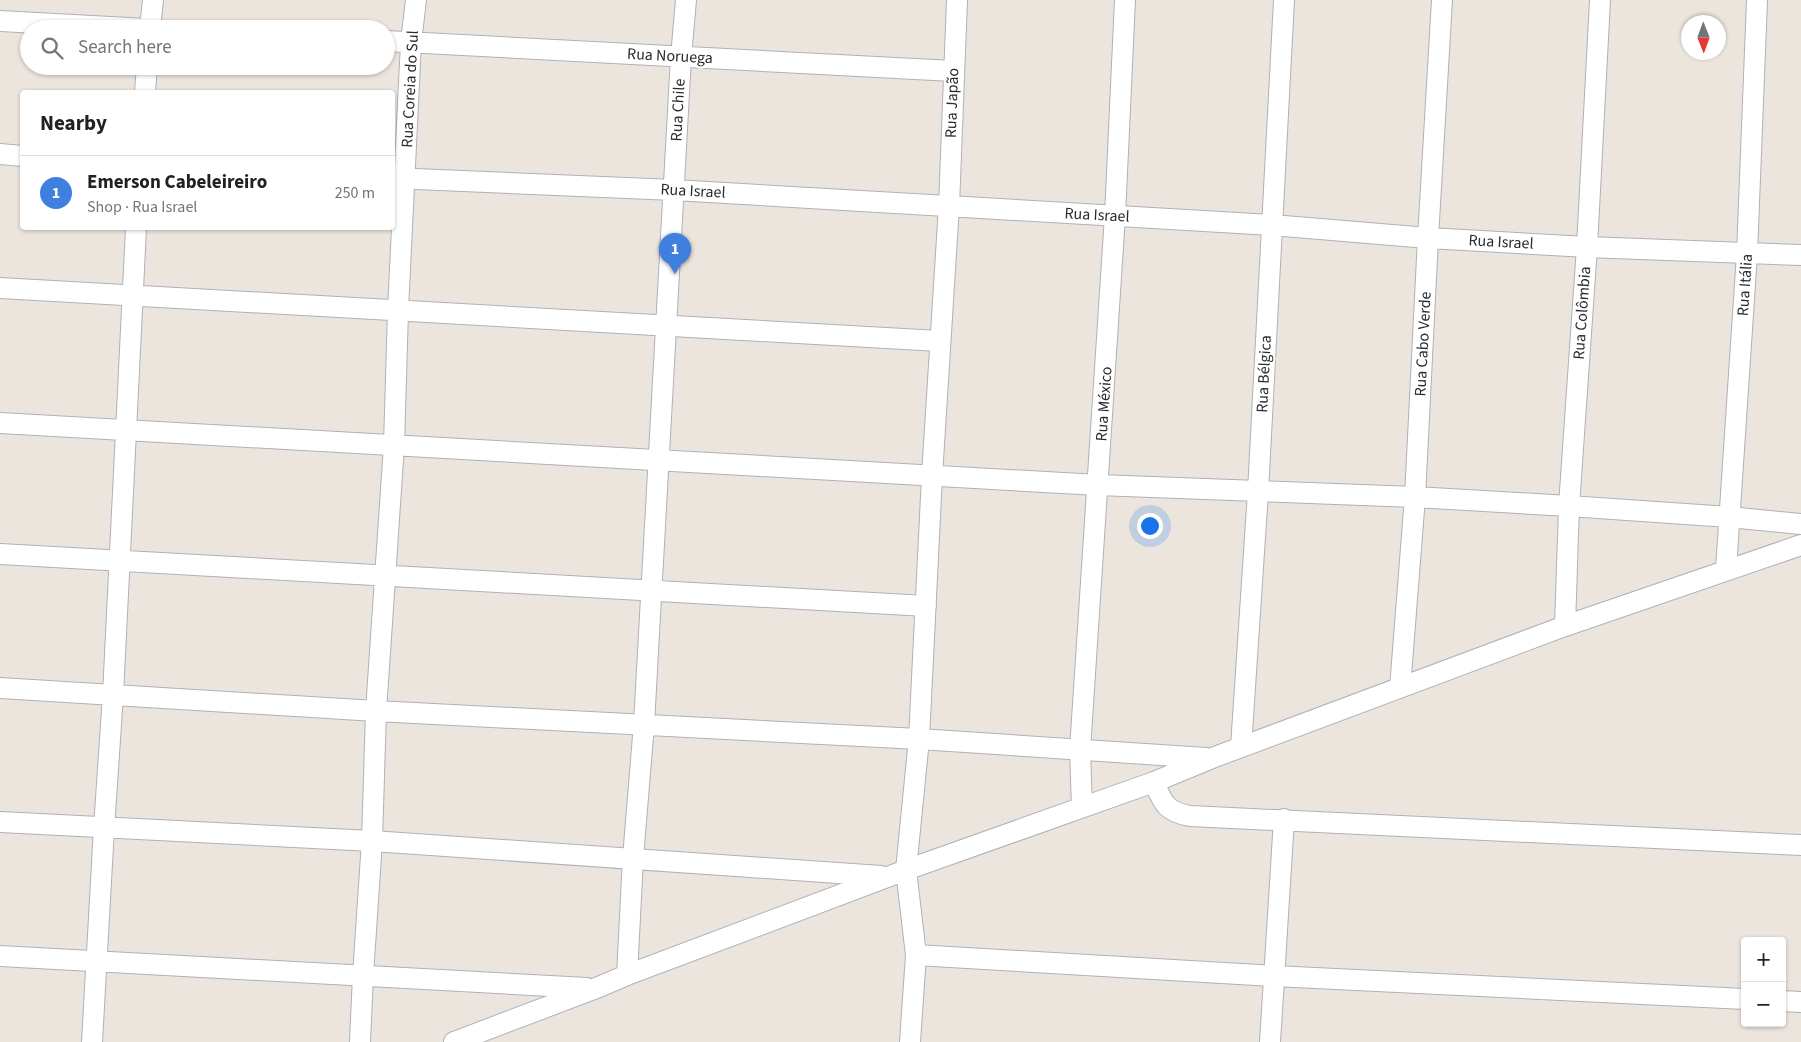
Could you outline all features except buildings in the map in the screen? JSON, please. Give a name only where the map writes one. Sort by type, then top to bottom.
[{"type":"street","points":[[150,20],[153,0]]},
{"type":"street","name":"Rua Coreia do Sul","points":[[360,1042],[372,842],[376,711],[394,445],[399,178],[416,0]]},
{"type":"street","name":"Rua Chile","points":[[627,975],[633,858],[644,724],[657,460],[686,0]]},
{"type":"street","name":"Rua Japão","points":[[910,1042],[916,955],[898,874],[920,739],[957,0]]},
{"type":"street","name":"Rua México","points":[[1082,807],[1080,750],[1115,216],[1125,0]]},
{"type":"street","name":"Rua Bélgica","points":[[1241,747],[1258,492],[1284,0]]},
{"type":"street","name":"Rua Cabo Verde","points":[[1400,688],[1416,497],[1428,238],[1442,0]]},
{"type":"street","name":"Rua Colômbia","points":[[1565,626],[1569,506],[1587,247],[1600,0]]},
{"type":"street","name":"Rua Itália","points":[[1726,569],[1747,254],[1757,0]]},
{"type":"street","points":[[0,21],[20,22]]},
{"type":"street","name":"Rua Noruega","points":[[395,41],[953,71]]},
{"type":"street","points":[[145,90],[146,75]]},
{"type":"street","points":[[0,154],[20,156]]},
{"type":"street","name":"Rua Israel","points":[[399,178],[674,190],[1272,225],[1428,238],[1587,247],[1801,255]]},
{"type":"street","points":[[92,1042],[113,695],[131,295],[136,230]]},
{"type":"street","points":[[0,288],[939,341]]},
{"type":"street","points":[[0,423],[1098,485],[1416,497],[1729,517],[1801,524]]},
{"type":"street","points":[[454,1042],[627,975],[898,874],[1154,782],[1212,758],[1565,626],[1726,569],[1801,545]]},
{"type":"street","points":[[0,554],[926,606]]},
{"type":"street","points":[[0,688],[376,711],[920,739],[1212,758]]},
{"type":"street","points":[[1154,782],[1166,807],[1176,813],[1190,816],[1801,845]]},
{"type":"street","points":[[1270,1042],[1284,819]]},
{"type":"street","points":[[0,822],[372,842],[898,874]]},
{"type":"street","points":[[916,955],[1274,976],[1741,999]]},
{"type":"street","points":[[0,956],[594,989]]},
{"type":"street","points":[[1786,1001],[1801,1002]]},
{"type":"place","name":"Emerson Cabeleireiro","points":[[675,274]]}]
